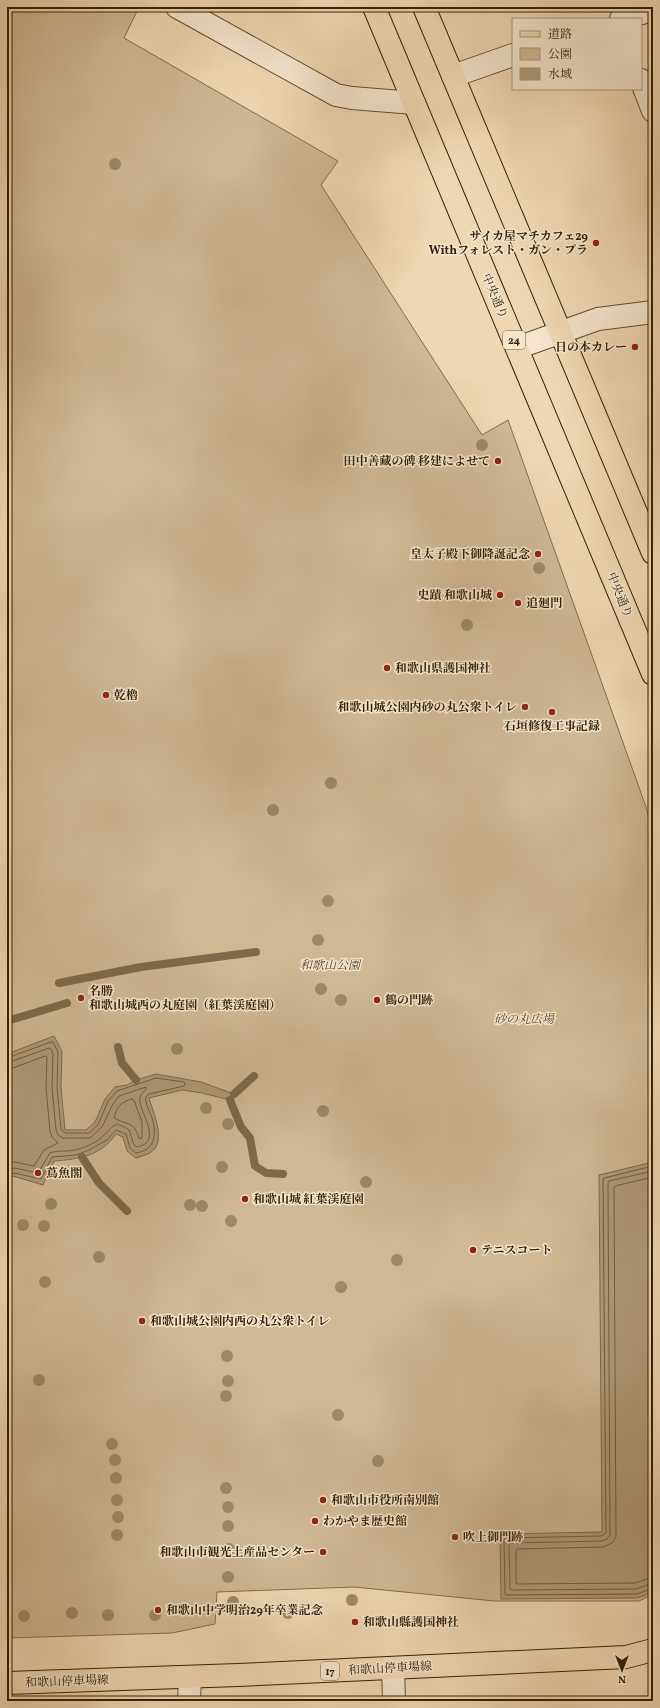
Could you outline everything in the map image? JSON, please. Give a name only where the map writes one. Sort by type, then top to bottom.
[{"type":"main road","name":"中央通り","points":[[374,7],[653,674]]},
{"type":"main road","points":[[424,7],[653,553]]},
{"type":"main road","name":"和歌山停車場線","points":[[7,1683],[190,1677],[626,1657],[653,1650]]},
{"type":"street","points":[[177,7],[336,95],[352,98],[414,103]]},
{"type":"street","points":[[625,18],[653,10]]},
{"type":"street","points":[[453,76],[512,55]]},
{"type":"street","points":[[642,83],[653,111]]},
{"type":"street","points":[[517,348],[598,318],[653,312]]},
{"type":"street","points":[[393,1668],[394,1701]]},
{"type":"street","points":[[189,1701],[190,1677]]},
{"type":"green space","name":"和歌山公園","points":[[7,7],[139,7],[124,38],[338,161],[321,185],[482,435],[508,420],[646,807],[653,833],[653,1594],[639,1601],[494,1601],[354,1587],[217,1592],[215,1624],[172,1633],[7,1638]]},
{"type":"water","points":[[54,1036],[62,1051],[61,1088],[65,1130],[86,1130],[95,1122],[105,1099],[115,1087],[127,1085],[136,1080],[156,1074],[201,1082],[234,1094],[230,1100],[182,1090],[149,1098],[158,1126],[158,1141],[156,1147],[146,1155],[136,1158],[127,1151],[123,1137],[116,1134],[96,1152],[72,1159],[54,1161],[43,1185],[13,1176],[7,1180],[7,1054]]},
{"type":"water","points":[[653,1162],[653,1592],[638,1598],[501,1599],[500,1534],[602,1532],[599,1175]]},
{"type":"waterway","points":[[59,983],[141,967],[256,952]]},
{"type":"waterway","points":[[7,1021],[67,1003]]},
{"type":"waterway","points":[[118,1047],[122,1063],[136,1080]]},
{"type":"waterway","points":[[234,1094],[254,1076]]},
{"type":"waterway","points":[[230,1100],[241,1127],[250,1138],[255,1166],[266,1173],[283,1174]]},
{"type":"waterway","points":[[82,1157],[99,1183],[127,1211]]},
{"type":"place","name":"サイカ屋マチカフェ29 Withフォレスト・ガン・プラ","points":[[596,243]]},
{"type":"place","name":"日の本カレー","points":[[635,347]]},
{"type":"place","name":"田中善藏の碑 移建によせて","points":[[498,461]]},
{"type":"place","name":"皇太子殿下御降誕記念","points":[[538,554]]},
{"type":"place","name":"史蹟 和歌山城","points":[[500,595]]},
{"type":"place","name":"追廻門","points":[[518,603]]},
{"type":"place","name":"和歌山県護国神社","points":[[387,668]]},
{"type":"place","name":"乾櫓","points":[[106,695]]},
{"type":"place","name":"和歌山城公園内砂の丸公衆トイレ","points":[[525,707]]},
{"type":"place","name":"石垣修復工事記録","points":[[552,712]]},
{"type":"place","name":"名勝 和歌山城西の丸庭園（紅葉渓庭園）","points":[[81,998]]},
{"type":"place","name":"鶴の門跡","points":[[377,1000]]},
{"type":"place","name":"蔦魚閣","points":[[38,1173]]},
{"type":"place","name":"和歌山城 紅葉渓庭園","points":[[245,1199]]},
{"type":"place","name":"テニスコート","points":[[473,1250]]},
{"type":"place","name":"和歌山城公園内西の丸公衆トイレ","points":[[142,1321]]},
{"type":"place","name":"和歌山市役所南別館","points":[[323,1500]]},
{"type":"place","name":"わかやま歴史館","points":[[315,1521]]},
{"type":"place","name":"吹上御門跡","points":[[455,1537]]},
{"type":"place","name":"和歌山市観光土産品センター","points":[[323,1552]]},
{"type":"place","name":"和歌山中学明治29年卒業記念","points":[[158,1610]]},
{"type":"place","name":"和歌山縣護国神社","points":[[355,1622]]},
{"type":"park label","name":"砂の丸広場","points":[[524,1019]]}]
